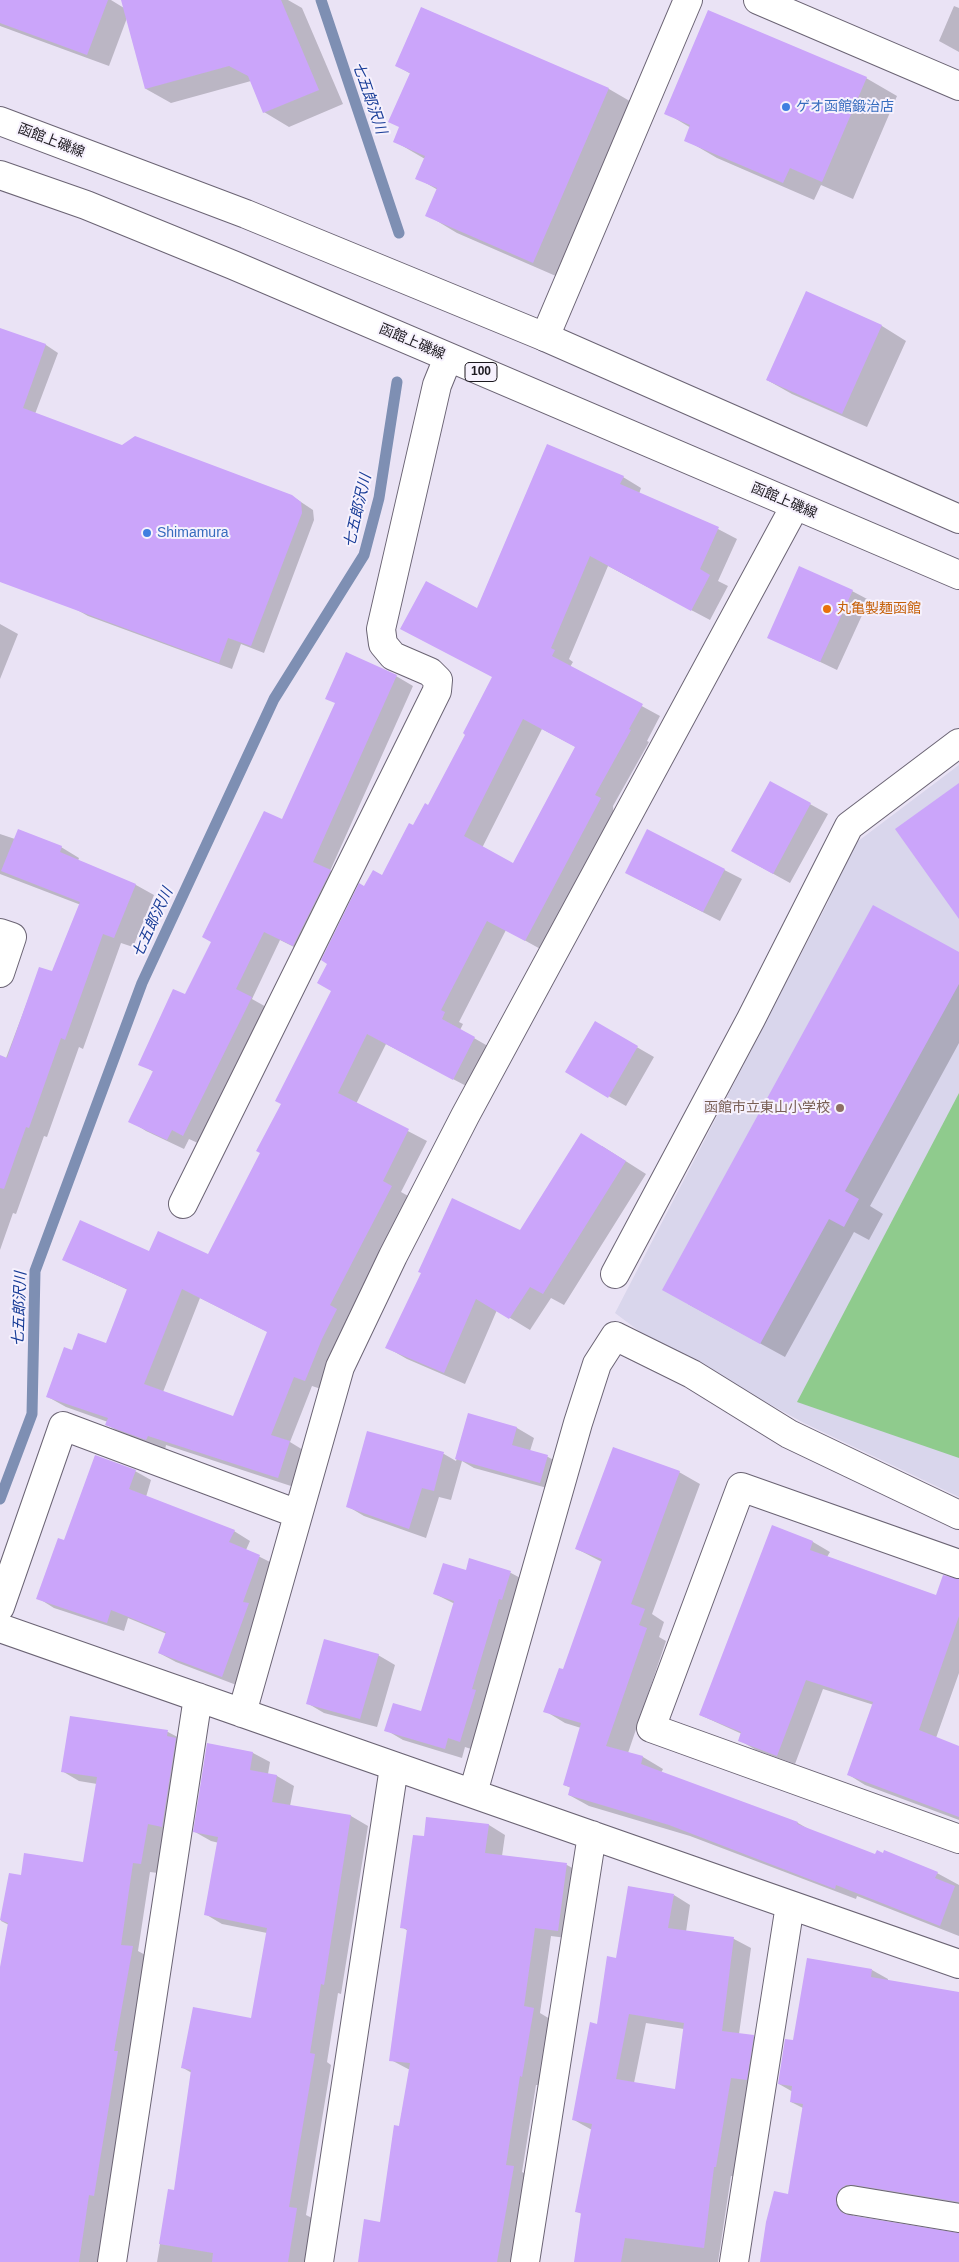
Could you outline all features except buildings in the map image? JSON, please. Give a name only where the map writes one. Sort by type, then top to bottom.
[{"type":"street","points":[[545,337],[688,0]]},
{"type":"street","points":[[758,0],[959,86]]},
{"type":"street","name":"函館上磯線","points":[[0,122],[246,214],[545,337],[959,520]]},
{"type":"street","name":"函館上磯線","points":[[0,175],[95,208],[959,574]]},
{"type":"street","points":[[183,1204],[437,691],[438,680],[430,672],[393,656],[383,644],[381,629],[437,385],[448,358]]},
{"type":"street","points":[[242,1713],[340,1367],[393,1256],[549,957],[795,506]]},
{"type":"street","points":[[615,1274],[751,1019],[849,826],[959,743]]},
{"type":"street","points":[[0,933],[12,937],[0,972]]},
{"type":"street","points":[[473,1793],[578,1424],[598,1364],[614,1336],[692,1374],[789,1434],[959,1515]]},
{"type":"street","points":[[0,1607],[64,1426],[298,1514]]},
{"type":"street","points":[[959,1564],[741,1487],[651,1728],[959,1840]]},
{"type":"street","points":[[0,1628],[959,1964]]},
{"type":"street","points":[[112,2262],[198,1697]]},
{"type":"street","points":[[319,2262],[394,1767]]},
{"type":"street","points":[[525,2262],[592,1835]]},
{"type":"street","points":[[734,2262],[790,1905]]},
{"type":"street","points":[[852,2200],[959,2218]]},
{"type":"shaded area","name":"函館市立東山小学校","points":[[959,765],[959,1497],[804,1423],[647,1337],[615,1313],[828,902],[849,848]]},
{"type":"green space","points":[[959,1093],[959,1458],[797,1402]]},
{"type":"waterway","name":"七五郎沢川","points":[[321,0],[399,233]]},
{"type":"waterway","name":"七五郎沢川","points":[[0,1499],[32,1414],[35,1271],[142,983],[274,699],[364,555],[379,498],[397,382]]},
{"type":"place","name":"ゲオ函館鍛治店","points":[[786,107]]},
{"type":"place","name":"Shimamura","points":[[147,533]]},
{"type":"place","name":"丸亀製麺函館","points":[[827,609]]},
{"type":"place","name":"函館市立東山小学校","points":[[840,1108]]}]
